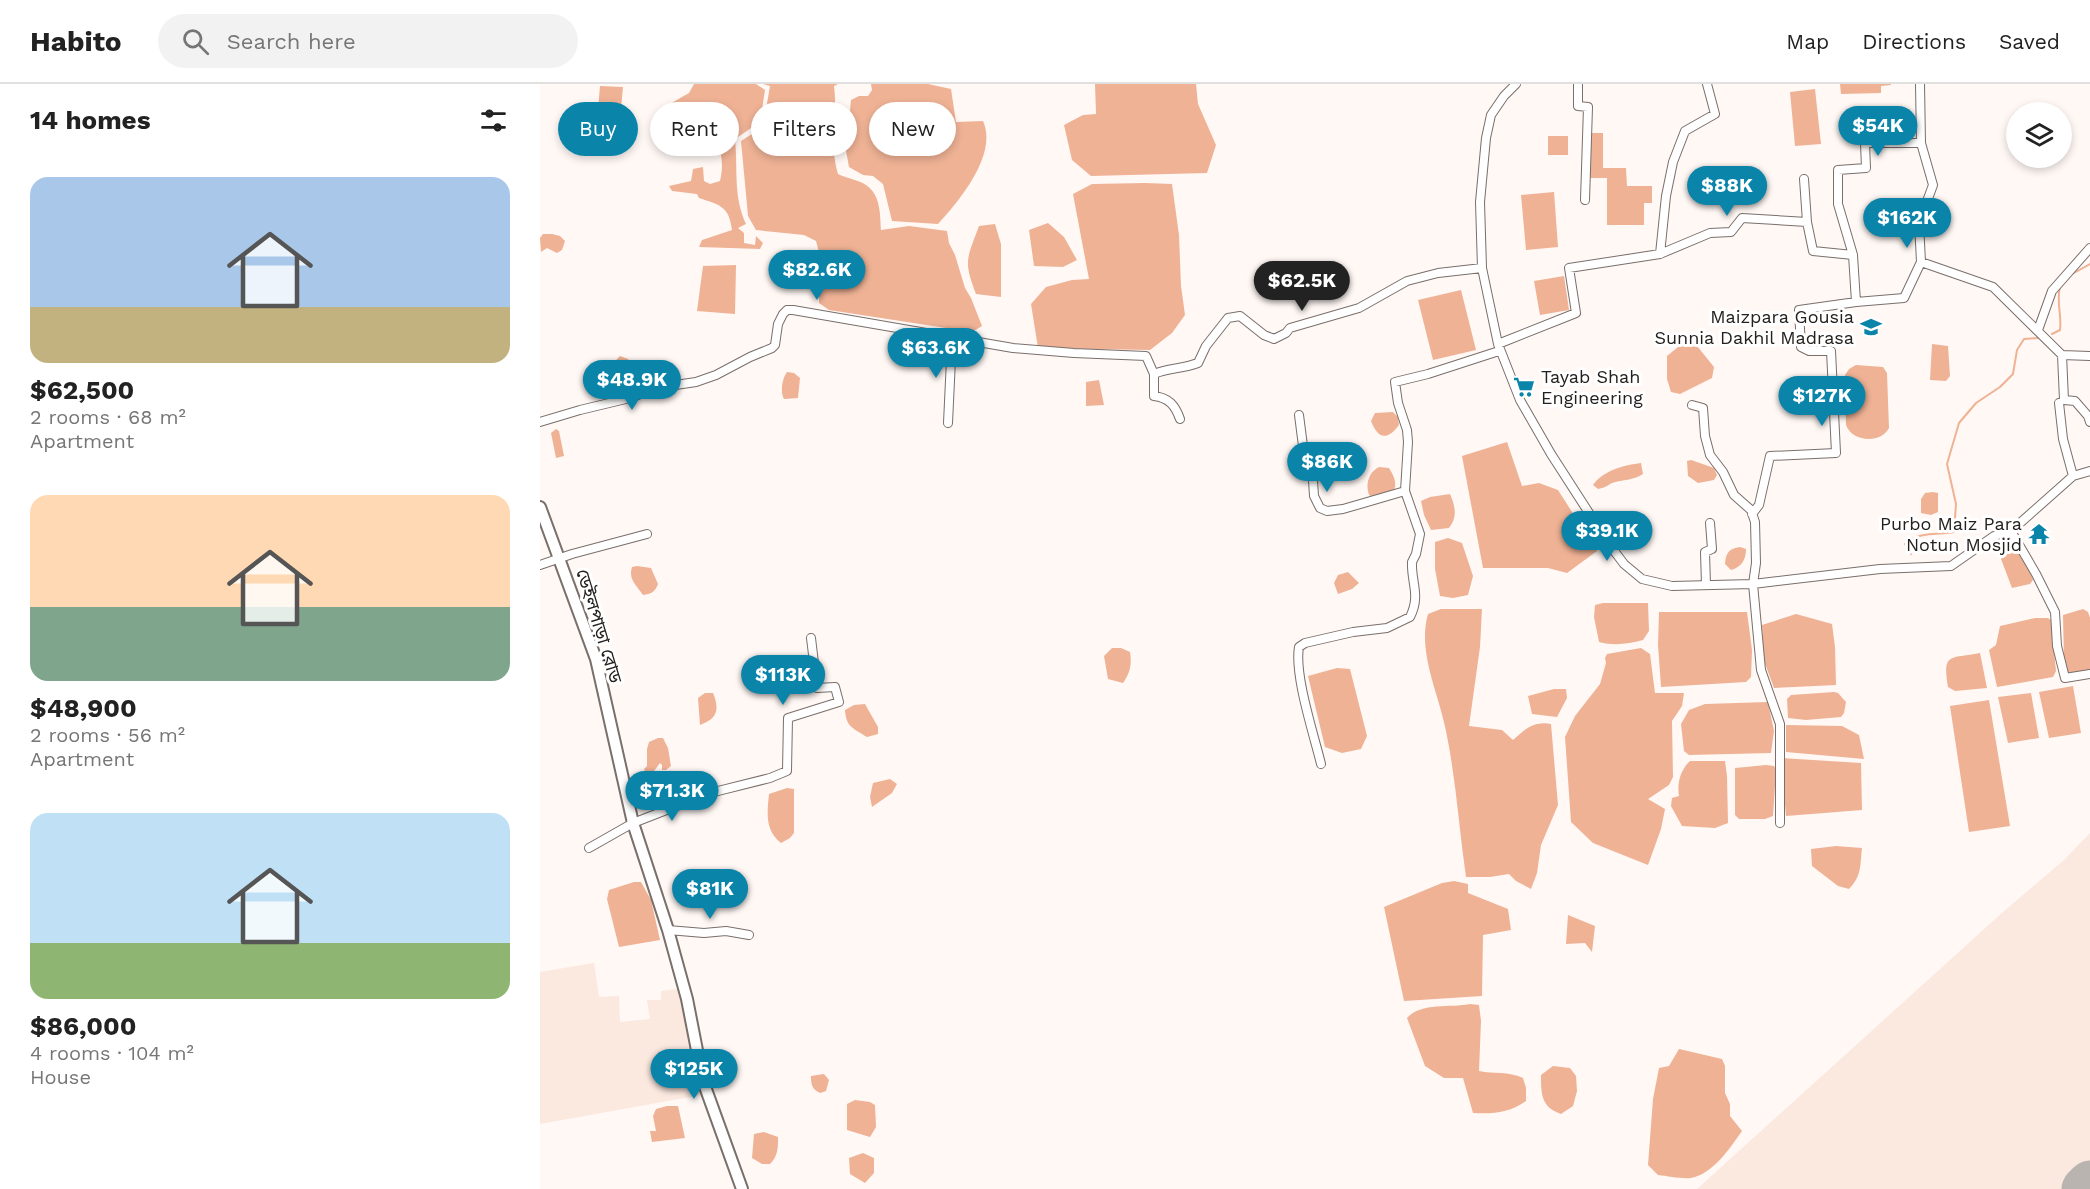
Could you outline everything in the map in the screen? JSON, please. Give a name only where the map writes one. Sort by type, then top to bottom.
[{"type":"main road","name":"ডেইলপাড়া রোড","points":[[540,507],[596,659],[633,823],[668,930],[687,999],[703,1081],[742,1189]]},
{"type":"street","points":[[1516,84],[1504,96],[1491,115],[1486,138],[1480,202],[1482,268],[1498,347],[1520,400],[1551,454],[1609,544],[1624,564],[1642,579],[1672,586],[1753,584],[1880,569],[1951,566],[1994,536],[2011,531],[2073,476],[2090,471]]},
{"type":"street","points":[[1578,84],[1578,106],[1588,107],[1586,200]]},
{"type":"street","points":[[1660,254],[1666,196],[1673,162],[1685,131],[1715,114],[1707,84]]},
{"type":"street","points":[[1752,514],[1759,505],[1770,456],[1836,453],[1831,351],[1809,351],[1801,347],[1799,310],[1904,298],[1920,262],[1919,223],[1933,185],[1921,143],[1920,84]]},
{"type":"street","points":[[1856,302],[1853,255],[1838,204],[1838,170],[1866,168],[1865,143],[1921,143]]},
{"type":"street","points":[[1804,179],[1807,222],[1813,251],[1853,255]]},
{"type":"street","points":[[1321,764],[1300,680],[1297,654],[1299,647],[1305,643],[1353,632],[1387,628],[1410,617],[1416,593],[1412,562],[1420,534],[1405,491],[1407,430],[1398,403],[1395,382],[1428,374],[1576,313],[1569,268],[1660,254],[1710,233],[1731,232],[1742,218],[1807,222]]},
{"type":"street","points":[[2038,330],[2052,291],[2090,248]]},
{"type":"street","points":[[1920,262],[1993,287],[2062,355],[2064,400],[2076,401],[2090,422]]},
{"type":"street","points":[[1154,374],[1198,363],[1206,346],[1228,318],[1240,316],[1264,335],[1274,339],[1286,333],[1290,328],[1359,308],[1407,281],[1438,273],[1482,268]]},
{"type":"street","points":[[540,423],[580,410],[630,398],[655,388],[696,382],[716,375],[775,345],[778,324],[787,310],[1023,349],[1146,356],[1154,374],[1154,396],[1165,398],[1176,408],[1180,419]]},
{"type":"street","points":[[948,423],[952,338]]},
{"type":"street","points":[[2062,355],[2090,356]]},
{"type":"street","points":[[2059,403],[2063,439],[2073,476]]},
{"type":"street","points":[[1692,405],[1703,408],[1705,436],[1710,455],[1723,472],[1734,495],[1751,510],[1755,522],[1756,563],[1753,584],[1761,670],[1780,724],[1780,823]]},
{"type":"street","points":[[1299,415],[1303,446],[1312,465],[1314,496],[1320,508],[1327,511],[1343,509],[1405,491]]},
{"type":"street","points":[[1706,585],[1705,552],[1712,549],[1710,523]]},
{"type":"street","points":[[2011,531],[2055,612],[2057,646],[2065,678],[2090,674]]},
{"type":"street","points":[[540,565],[646,534]]},
{"type":"street","points":[[589,848],[633,823],[710,793],[770,778],[787,771],[788,718],[839,702],[835,687],[817,688],[812,638]]},
{"type":"street","points":[[668,930],[704,933],[726,931],[749,935]]},
{"type":"shaded area","points":[[694,84],[756,84],[765,90],[763,102],[751,102],[751,128],[739,136],[739,102],[673,102],[689,93]]},
{"type":"shaded area","points":[[763,84],[838,84],[834,86],[835,102],[767,102],[770,86]]},
{"type":"shaded area","points":[[871,84],[928,84],[951,89],[953,102],[869,102],[869,156],[956,156],[956,122],[983,121],[986,134],[981,162],[966,190],[938,224],[892,221],[883,184],[873,176],[863,175],[849,167],[847,156],[857,156],[857,102],[851,102],[851,100],[859,96],[868,96],[872,90]]},
{"type":"shaded area","points":[[1095,84],[1196,84],[1198,104],[1216,145],[1207,173],[1091,176],[1072,160],[1064,125],[1083,115],[1096,114]]},
{"type":"shaded area","points":[[1840,84],[1891,85],[1881,86],[1881,93],[1841,94]]},
{"type":"shaded area","points":[[600,86],[623,87],[622,102],[599,102]]},
{"type":"shaded area","points":[[1815,89],[1821,144],[1795,146],[1790,92]]},
{"type":"shaded area","points":[[1590,133],[1603,133],[1603,168],[1626,168],[1627,186],[1652,186],[1652,203],[1644,203],[1644,225],[1607,225],[1607,178],[1590,178]]},
{"type":"shaded area","points":[[751,135],[751,156],[834,156],[838,174],[863,183],[875,194],[879,206],[881,230],[909,226],[947,231],[965,288],[982,326],[972,332],[829,310],[819,303],[820,256],[816,241],[804,235],[756,230],[748,216],[741,141]]},
{"type":"shaded area","points":[[1548,136],[1568,136],[1568,155],[1548,155]]},
{"type":"shaded area","points":[[736,156],[739,203],[746,224],[738,228],[744,233],[744,243],[755,245],[756,236],[763,243],[760,249],[699,247],[702,240],[732,230],[729,216],[722,208],[699,198],[697,194],[672,191],[669,186],[691,181],[693,169],[703,167],[704,181],[710,184],[720,181],[721,157]]},
{"type":"shaded area","points":[[1092,184],[1172,184],[1179,235],[1181,286],[1185,315],[1172,333],[1150,350],[1038,348],[1031,304],[1046,287],[1072,280],[1089,279],[1073,194]]},
{"type":"shaded area","points":[[1554,192],[1558,247],[1526,250],[1521,195]]},
{"type":"shaded area","points":[[1048,223],[1064,237],[1077,260],[1063,267],[1034,266],[1029,230]]},
{"type":"shaded area","points":[[995,224],[1001,244],[1001,297],[976,294],[968,266],[969,253],[979,226]]},
{"type":"shaded area","points":[[543,234],[560,236],[565,241],[562,250],[557,253],[547,248],[541,252],[540,238]]},
{"type":"shaded area","points":[[736,265],[735,314],[697,311],[703,266]]},
{"type":"shaded area","points":[[1564,276],[1569,310],[1540,315],[1534,281]]},
{"type":"shaded area","points":[[1461,290],[1476,350],[1433,360],[1418,300]]},
{"type":"shaded area","points":[[1693,341],[1714,367],[1712,378],[1680,394],[1671,392],[1667,379],[1667,356],[1683,343]]},
{"type":"shaded area","points":[[1932,344],[1948,346],[1950,376],[1946,381],[1930,380]]},
{"type":"shaded area","points":[[620,356],[633,364],[633,373],[637,376],[633,382],[620,383],[615,375],[615,361]]},
{"type":"shaded area","points":[[1856,365],[1883,367],[1887,373],[1889,428],[1880,437],[1873,439],[1854,435],[1846,425],[1845,375]]},
{"type":"shaded area","points":[[787,372],[794,373],[800,378],[798,398],[784,399],[782,386]]},
{"type":"shaded area","points":[[1099,380],[1104,405],[1086,406],[1086,382]]},
{"type":"shaded area","points":[[1393,412],[1398,417],[1399,425],[1391,434],[1383,436],[1371,421],[1375,413]]},
{"type":"shaded area","points":[[556,429],[559,431],[564,456],[556,458],[551,433]]},
{"type":"shaded area","points":[[1507,442],[1522,486],[1539,483],[1558,490],[1597,551],[1567,573],[1548,568],[1483,568],[1462,456]]},
{"type":"shaded area","points":[[1691,460],[1714,468],[1717,475],[1714,480],[1698,483],[1688,476],[1687,461]]},
{"type":"shaded area","points":[[1641,463],[1643,474],[1639,476],[1598,489],[1593,485],[1615,469]]},
{"type":"shaded area","points":[[1379,467],[1389,468],[1395,488],[1394,491],[1375,498],[1369,495],[1368,483],[1370,475]]},
{"type":"shaded area","points":[[1925,493],[1938,493],[1938,512],[1931,515],[1921,513],[1921,499]]},
{"type":"shaded area","points":[[1450,494],[1455,511],[1452,524],[1449,528],[1431,530],[1421,501]]},
{"type":"shaded area","points":[[1448,538],[1462,543],[1473,576],[1468,595],[1453,598],[1440,596],[1435,569],[1435,542]]},
{"type":"shaded area","points":[[1740,547],[1746,549],[1744,559],[1741,565],[1731,570],[1725,564],[1726,557],[1731,550]]},
{"type":"shaded area","points":[[2018,549],[2027,563],[2033,580],[2030,584],[2012,588],[2001,559],[2004,555]]},
{"type":"shaded area","points":[[632,567],[651,568],[658,584],[656,589],[650,593],[643,595],[633,582]]},
{"type":"shaded area","points":[[1348,572],[1359,583],[1352,589],[1338,594],[1334,583],[1338,575]]},
{"type":"shaded area","points":[[1648,603],[1649,631],[1643,640],[1621,644],[1599,642],[1594,617],[1595,605]]},
{"type":"shaded area","points":[[1441,609],[1482,609],[1480,647],[1469,726],[1502,730],[1513,740],[1530,727],[1545,723],[1551,724],[1558,805],[1541,845],[1537,873],[1531,889],[1516,881],[1509,874],[1466,877],[1449,749],[1425,643],[1428,614]]},
{"type":"shaded area","points":[[2083,609],[2088,612],[2090,618],[2090,670],[2078,673],[2068,672],[2064,662],[2063,615]]},
{"type":"shaded area","points":[[1659,612],[1747,612],[1752,650],[1751,677],[1746,682],[1661,687],[1658,645]]},
{"type":"shaded area","points":[[1796,614],[1832,624],[1836,685],[1774,688],[1764,661],[1762,625]]},
{"type":"shaded area","points":[[2035,618],[2051,620],[2056,671],[2053,677],[1997,687],[1989,650],[1996,645],[2000,626]]},
{"type":"shaded area","points":[[1112,648],[1121,648],[1130,652],[1130,669],[1123,683],[1108,679],[1104,656]]},
{"type":"shaded area","points":[[1641,648],[1650,654],[1655,693],[1684,693],[1682,706],[1672,721],[1673,777],[1669,785],[1648,799],[1665,809],[1661,829],[1648,865],[1593,843],[1571,822],[1565,737],[1575,716],[1600,684],[1607,654]]},
{"type":"shaded area","points":[[1980,653],[1987,688],[1955,691],[1948,687],[1946,668],[1950,659]]},
{"type":"shaded area","points":[[1337,668],[1350,669],[1367,736],[1361,749],[1342,753],[1325,747],[1308,676]]},
{"type":"shaded area","points":[[2073,686],[2081,733],[2049,738],[2039,692]]},
{"type":"shaded area","points":[[1554,689],[1566,689],[1567,698],[1557,717],[1532,714],[1528,696]]},
{"type":"shaded area","points":[[1834,692],[1846,702],[1841,717],[1806,720],[1788,718],[1787,699],[1791,695]]},
{"type":"shaded area","points":[[705,693],[713,693],[716,709],[710,720],[700,725],[698,698]]},
{"type":"shaded area","points":[[2031,693],[2039,738],[2008,743],[1998,697]]},
{"type":"shaded area","points":[[1989,700],[2010,826],[1969,832],[1950,706]]},
{"type":"shaded area","points":[[1768,702],[1774,731],[1771,753],[1689,755],[1684,751],[1681,724],[1689,710],[1705,704]]},
{"type":"shaded area","points":[[865,704],[878,727],[878,734],[867,737],[849,724],[845,710],[854,705]]},
{"type":"shaded area","points":[[1786,725],[1842,726],[1859,735],[1864,759],[1786,752]]},
{"type":"shaded area","points":[[663,738],[668,748],[671,766],[662,770],[660,763],[651,775],[647,776],[644,769],[647,766],[649,742]]},
{"type":"shaded area","points":[[1781,758],[1861,763],[1862,810],[1786,816]]},
{"type":"shaded area","points":[[1690,761],[1725,761],[1728,823],[1715,828],[1682,826],[1671,806],[1672,798],[1679,796],[1680,777]]},
{"type":"shaded area","points":[[1774,766],[1776,770],[1773,816],[1765,819],[1739,819],[1735,815],[1735,768]]},
{"type":"shaded area","points":[[890,779],[897,784],[892,793],[872,807],[870,797],[873,783]]},
{"type":"shaded area","points":[[787,788],[794,789],[794,833],[781,843],[770,827],[769,794]]},
{"type":"shaded area","points":[[2090,833],[2090,1189],[1697,1189],[2003,912],[2064,860]]},
{"type":"shaded area","points":[[1836,846],[1862,848],[1858,875],[1849,889],[1838,886],[1812,866],[1811,849]]},
{"type":"shaded area","points":[[1454,881],[1468,884],[1468,893],[1508,909],[1511,930],[1483,935],[1482,996],[1404,1001],[1384,907],[1442,883]]},
{"type":"shaded area","points":[[641,882],[651,900],[660,940],[619,947],[607,899],[609,890]]},
{"type":"shaded area","points":[[1568,915],[1595,926],[1592,952],[1585,943],[1566,944]]},
{"type":"shaded area","points":[[594,963],[599,997],[619,996],[620,1022],[650,1019],[647,1000],[661,1000],[661,991],[679,989],[701,1095],[540,1124],[540,972]]},
{"type":"shaded area","points":[[1479,1005],[1481,1021],[1479,1071],[1523,1078],[1526,1101],[1514,1108],[1494,1113],[1473,1113],[1463,1078],[1444,1078],[1425,1066],[1407,1018],[1413,1013],[1428,1008]]},
{"type":"shaded area","points":[[1679,1049],[1722,1059],[1725,1066],[1725,1093],[1730,1104],[1730,1116],[1742,1131],[1714,1166],[1699,1176],[1691,1178],[1658,1175],[1648,1165],[1653,1099],[1659,1068],[1669,1066]]},
{"type":"shaded area","points":[[1553,1066],[1570,1068],[1576,1076],[1577,1091],[1573,1106],[1561,1114],[1549,1108],[1542,1094],[1541,1075]]},
{"type":"shaded area","points":[[824,1074],[829,1080],[826,1091],[820,1093],[812,1086],[811,1076]]},
{"type":"shaded area","points":[[855,1100],[875,1105],[876,1127],[870,1137],[847,1130],[847,1104]]},
{"type":"shaded area","points":[[678,1106],[685,1138],[652,1142],[650,1131],[656,1131],[653,1116],[656,1109]]},
{"type":"shaded area","points":[[764,1132],[778,1137],[776,1155],[770,1164],[762,1164],[752,1158],[754,1134]]},
{"type":"shaded area","points":[[863,1153],[874,1158],[874,1173],[865,1183],[850,1174],[849,1158]]},
{"type":"waterway","points":[[2072,274],[2090,264]]},
{"type":"waterway","points":[[2052,334],[2060,330],[2060,287]]},
{"type":"waterway","points":[[1911,554],[1905,544],[1916,537],[1954,532],[1956,504],[1947,464],[1959,423],[1976,403],[2000,387],[2013,374],[2017,350],[2024,339],[2038,338]]},
{"type":"runway","points":[[2084,1189],[2090,1183]]},
{"type":"place","name":"Maizpara Gousia Sunnia Dakhil Madrasa","points":[[1871,327]]},
{"type":"place","name":"Tayab Shah Engineering","points":[[1524,387]]},
{"type":"place","name":"Purbo Maiz Para Notun Mosjid","points":[[2039,534]]}]
